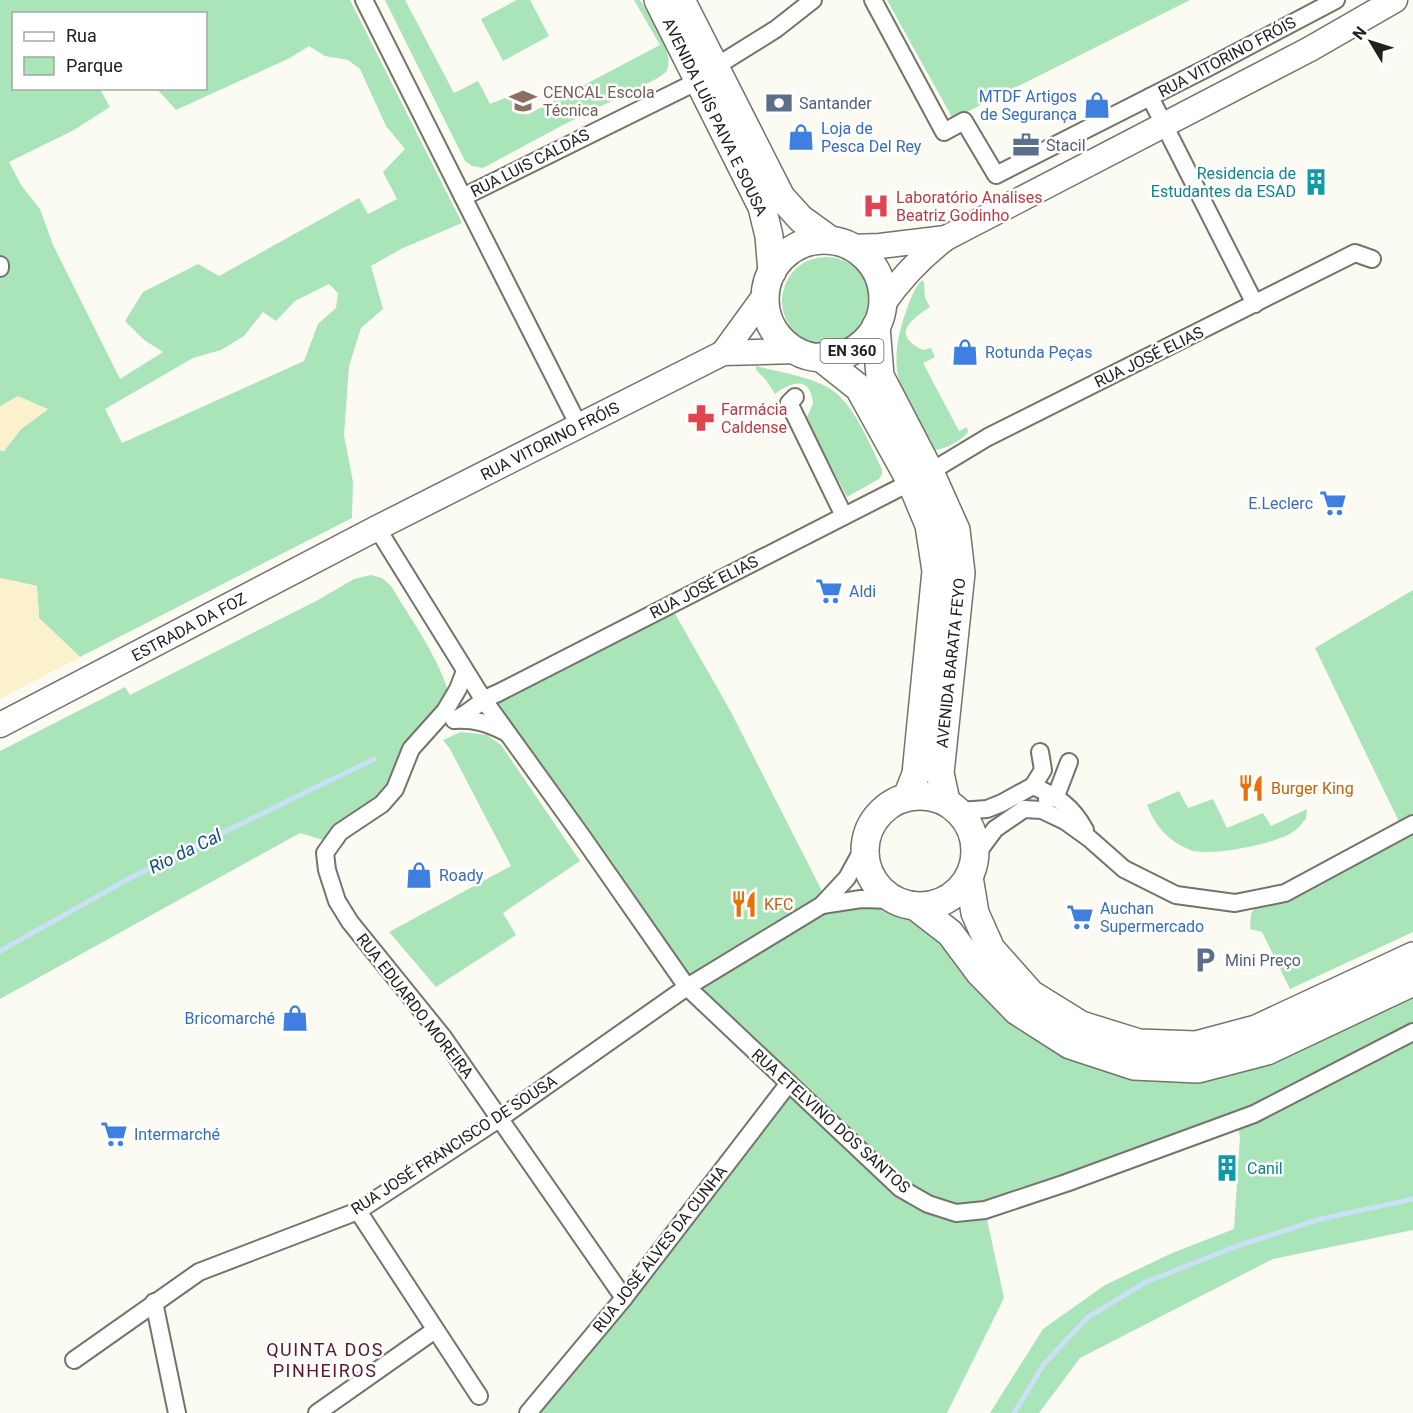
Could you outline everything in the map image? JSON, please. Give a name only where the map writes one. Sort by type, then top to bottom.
[{"type":"main road","name":"AVENIDA LUÍS PAIVA E SOUSA","points":[[658,0],[707,74],[781,197],[801,219],[840,243]]},
{"type":"main road","name":"AVENIDA LUÍS PAIVA E SOUSA","points":[[681,0],[707,74],[762,207],[769,236],[769,283]]},
{"type":"main road","name":"RUA VITORINO FRÓIS","points":[[880,315],[902,278],[946,238],[1310,49],[1395,0]]},
{"type":"main road","name":"RUA VITORINO FRÓIS","points":[[1310,49],[1413,6]]},
{"type":"main road","name":"RUA VITORINO FRÓIS","points":[[840,243],[879,246],[946,238]]},
{"type":"main road","name":"EN 360","points":[[840,243],[812,241],[796,247],[782,258],[769,283],[767,311],[772,327],[783,341],[808,354],[836,357],[852,351],[866,340],[880,315]]},
{"type":"main road","points":[[840,243],[866,257],[876,270],[882,286],[880,315]]},
{"type":"main road","name":"RUA VITORINO FRÓIS","points":[[723,353],[769,283]]},
{"type":"main road","name":"AVENIDA BARATA FEYO","points":[[880,315],[880,376],[920,477],[936,571],[916,774],[907,797]]},
{"type":"main road","name":"RUA VITORINO FRÓIS","points":[[377,528],[723,353],[808,354]]},
{"type":"main road","name":"AVENIDA BARATA FEYO","points":[[808,354],[859,388],[956,530],[961,573],[940,773],[952,806]]},
{"type":"main road","name":"ESTRADA DA FOZ","points":[[0,725],[377,528]]},
{"type":"main road","points":[[1413,956],[1256,1029],[1196,1044],[1139,1043],[1081,1025],[1031,994],[991,949],[975,913],[972,832],[969,824],[952,806],[925,795],[895,801],[877,816],[866,836],[865,863],[871,878],[881,891],[950,933],[979,972],[1017,1011],[1070,1045],[1134,1066],[1198,1069],[1267,1051],[1413,982]]},
{"type":"main road","points":[[904,903],[926,906],[946,900],[955,894],[972,867]]},
{"type":"street","name":"RUA LUIS CALDAS","points":[[364,0],[463,197],[707,74],[776,29],[813,0]]},
{"type":"street","name":"RUA VITORINO FRÓIS","points":[[873,0],[944,132],[964,121],[996,175],[1336,0]]},
{"type":"street","name":"RUA VITORINO FRÓIS","points":[[1150,97],[1164,124]]},
{"type":"street","points":[[1164,124],[1255,304]]},
{"type":"street","points":[[463,197],[579,426]]},
{"type":"street","name":"RUA JOSÉ ELIAS","points":[[450,716],[468,714],[490,696],[920,477],[988,437],[1355,253],[1372,259]]},
{"type":"street","points":[[795,397],[789,403],[844,516]]},
{"type":"street","points":[[377,528],[465,671],[450,716],[489,723],[508,734]]},
{"type":"street","name":"RUA ETELVINO DOS SANTOS","points":[[465,671],[490,696],[508,734],[687,987],[900,1188],[928,1204],[956,1213],[985,1210],[1066,1183],[1254,1114],[1413,1032]]},
{"type":"street","name":"RUA EDUARDO MOREIRA","points":[[450,716],[431,726],[411,749],[395,789],[382,804],[340,832],[324,853],[327,870],[337,901],[350,921],[443,1037],[624,1298]]},
{"type":"street","points":[[952,806],[987,809],[1033,786],[1043,770],[1040,752]]},
{"type":"street","points":[[972,867],[995,829],[1024,809],[1056,796],[1069,762]]},
{"type":"street","points":[[1033,786],[1056,796],[1077,816],[1090,839]]},
{"type":"street","points":[[1024,809],[1042,810],[1065,821],[1090,839],[1124,869],[1176,895],[1235,903],[1285,893],[1408,827]]},
{"type":"street","name":"RUA JOSÉ FRANCISCO DE SOUSA","points":[[74,1360],[199,1272],[358,1211],[499,1119],[687,987],[822,905],[847,878],[864,847]]},
{"type":"street","name":"RUA JOSÉ FRANCISCO DE SOUSA","points":[[822,905],[861,899],[904,903]]},
{"type":"street","name":"RUA JOSÉ ALVES DA CUNHA","points":[[528,1413],[624,1298],[789,1083]]},
{"type":"street","points":[[358,1211],[479,1396]]},
{"type":"street","points":[[154,1302],[177,1413]]},
{"type":"street","points":[[317,1413],[435,1330]]},
{"type":"green space","points":[[0,0],[350,0],[462,223],[401,249],[371,266],[383,309],[361,328],[349,366],[344,435],[353,482],[352,518],[80,657],[39,618],[37,586],[0,578],[0,450],[4,451],[21,429],[47,410],[0,406]],"holes":[[[12,12],[207,12],[207,90],[158,90],[176,110],[290,58],[309,46],[325,56],[348,60],[360,69],[386,126],[405,149],[383,172],[397,199],[368,214],[359,198],[219,276],[198,264],[143,292],[125,321],[144,340],[163,352],[120,379],[53,245],[40,209],[21,185],[9,162],[74,130],[110,107],[101,90],[12,90]],[[329,284],[338,293],[336,308],[318,324],[304,361],[122,443],[105,409],[193,358],[221,350],[244,336],[263,312],[276,321],[295,301]]]},
{"type":"green space","points":[[385,0],[405,0],[454,93],[478,81],[490,104],[514,94],[527,115],[660,45],[634,0],[640,0],[655,25],[665,46],[668,65],[666,72],[658,78],[483,168],[472,166],[465,161]]},
{"type":"green space","points":[[517,0],[530,0],[549,36],[503,61],[481,19]]},
{"type":"green space","points":[[887,0],[1190,0],[953,119]]},
{"type":"green space","points":[[826,257],[843,261],[857,270],[866,284],[870,301],[866,318],[857,332],[843,341],[826,345],[809,341],[795,332],[786,318],[782,301],[786,284],[795,270],[809,261]]},
{"type":"green space","points":[[922,280],[925,298],[930,307],[911,322],[906,333],[913,344],[923,350],[931,348],[935,357],[923,363],[959,431],[967,427],[968,432],[953,444],[935,450],[931,447],[906,399],[897,371],[899,337],[904,317],[913,293]]},
{"type":"green space","points":[[756,366],[809,379],[836,393],[851,409],[868,439],[882,469],[879,479],[847,497],[806,419],[813,404],[809,389],[805,385],[794,384],[775,394],[756,370]]},
{"type":"green space","points":[[371,575],[382,578],[391,586],[432,653],[449,695],[378,797],[350,814],[323,840],[300,833],[0,999],[0,751],[125,687],[130,695],[318,600],[354,579]]},
{"type":"green space","points":[[1413,590],[1413,932],[1290,989],[1262,932],[1250,929],[1251,914],[1261,897],[1403,830],[1315,648]]},
{"type":"green space","points":[[670,605],[731,712],[823,893],[894,900],[904,905],[1134,1066],[1413,982],[1413,1230],[1273,1259],[1080,1358],[1039,1413],[990,1413],[1043,1329],[1105,1285],[1172,1253],[1234,1229],[1240,1137],[1236,1121],[985,1210],[1004,1298],[947,1413],[533,1413],[789,1088],[687,987],[499,709],[498,693]]},
{"type":"green space","points":[[461,732],[487,735],[501,745],[580,861],[503,913],[516,935],[436,987],[389,932],[511,866],[450,749],[443,740]]},
{"type":"green space","points":[[1179,791],[1188,808],[1213,799],[1227,828],[1263,813],[1271,826],[1307,809],[1306,819],[1293,832],[1272,841],[1226,851],[1199,852],[1175,842],[1163,832],[1147,805]]},
{"type":"sand","points":[[18,396],[48,409],[21,429],[4,451],[0,450],[0,406]]},
{"type":"sand","points":[[0,578],[37,586],[39,618],[80,657],[0,699]]},
{"type":"waterway","name":"Rio da Cal","points":[[0,951],[130,878],[374,759]]},
{"type":"waterway","points":[[1014,1413],[1044,1364],[1087,1318],[1146,1282],[1237,1246],[1321,1219],[1413,1199]]},
{"type":"place","name":"CENCAL Escola Técnica","points":[[523,101]]},
{"type":"place","name":"Santander","points":[[779,103]]},
{"type":"place","name":"MTDF Artigos de Segurança","points":[[1097,105]]},
{"type":"place","name":"Loja de Pesca Del Rey","points":[[801,137]]},
{"type":"place","name":"Stacil","points":[[1026,145]]},
{"type":"place","name":"Residencia de Estudantes da ESAD","points":[[1316,182]]},
{"type":"place","name":"Laboratório Analises Beatriz Godinho","points":[[876,206]]},
{"type":"place","name":"Rotunda Peças","points":[[965,352]]},
{"type":"place","name":"Farmácia Caldense","points":[[701,418]]},
{"type":"place","name":"E.Leclerc","points":[[1333,503]]},
{"type":"place","name":"Aldi","points":[[829,591]]},
{"type":"place","name":"Burger King","points":[[1251,788]]},
{"type":"place","name":"Roady","points":[[419,875]]},
{"type":"place","name":"KFC","points":[[744,904]]},
{"type":"place","name":"Auchan Supermercado","points":[[1080,917]]},
{"type":"place","name":"Mini Preço","points":[[1205,960]]},
{"type":"place","name":"Bricomarché","points":[[295,1018]]},
{"type":"place","name":"Intermarché","points":[[114,1134]]},
{"type":"place","name":"Canil","points":[[1227,1168]]},
{"type":"district","name":"QUINTA DOS PINHEIROS","points":[[325,1359]]}]
